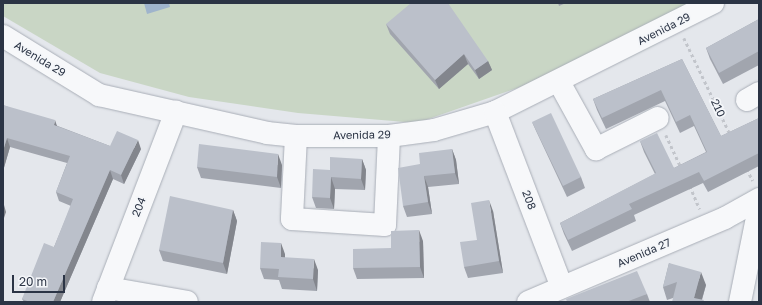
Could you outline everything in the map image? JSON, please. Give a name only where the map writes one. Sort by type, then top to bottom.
[{"type":"street","name":"Avenida 29","points":[[3,36],[99,95],[296,136],[389,136],[434,130],[495,112],[558,82],[713,3]]},
{"type":"street","points":[[558,82],[596,149],[658,118]]},
{"type":"street","name":"204","points":[[106,295],[176,112]]},
{"type":"street","name":"208","points":[[495,112],[562,288]]},
{"type":"street","points":[[296,136],[292,219],[384,225],[389,136]]},
{"type":"street","points":[[740,302],[758,198]]},
{"type":"street","name":"Avenida 27","points":[[528,302],[708,226],[758,198]]},
{"type":"street","points":[[106,295],[187,302]]},
{"type":"path","name":"210","points":[[677,22],[732,137]]},
{"type":"path","points":[[658,118],[685,176]]},
{"type":"path","points":[[745,166],[758,198]]},
{"type":"path","points":[[688,183],[708,226]]},
{"type":"green space","points":[[3,3],[701,3],[606,57],[417,123],[298,113],[189,97],[100,73],[3,16]]},
{"type":"water","points":[[144,3],[169,3],[170,7],[147,14]]},
{"type":"building","points":[[411,3],[448,3],[488,61],[475,70],[464,54],[435,80],[386,24]]},
{"type":"building","points":[[759,19],[759,51],[719,73],[706,48]]},
{"type":"building","points":[[682,59],[721,136],[759,118],[759,153],[704,181],[699,172],[629,204],[632,209],[568,240],[560,223],[656,173],[640,141],[657,133],[674,168],[707,152],[690,115],[676,122],[661,90],[602,118],[593,99]]},
{"type":"building","points":[[3,105],[55,120],[54,125],[110,146],[117,131],[138,140],[121,175],[110,170],[53,302],[30,302],[22,299],[44,243],[54,247],[73,199],[56,192],[70,156],[7,138],[3,151]]},
{"type":"building","points":[[551,113],[581,177],[563,186],[532,122]]},
{"type":"building","points":[[199,144],[278,154],[277,177],[197,167]]},
{"type":"building","points":[[452,149],[455,173],[424,176],[428,202],[403,206],[398,168],[420,164],[419,153]]},
{"type":"building","points":[[330,157],[362,159],[361,179],[331,177],[330,198],[312,197],[313,169],[330,170]]},
{"type":"building","points":[[170,196],[233,210],[223,263],[159,250]]},
{"type":"building","points":[[489,200],[499,261],[464,267],[460,242],[477,240],[471,203]]},
{"type":"building","points":[[419,230],[420,267],[353,268],[353,249],[391,248],[391,231]]},
{"type":"building","points":[[261,242],[281,243],[281,257],[314,259],[313,279],[278,277],[279,269],[260,268]]},
{"type":"building","points":[[669,263],[701,272],[694,298],[704,300],[703,302],[672,302],[677,282],[663,287]]},
{"type":"building","points":[[637,271],[647,294],[626,302],[567,302],[566,299]]}]
